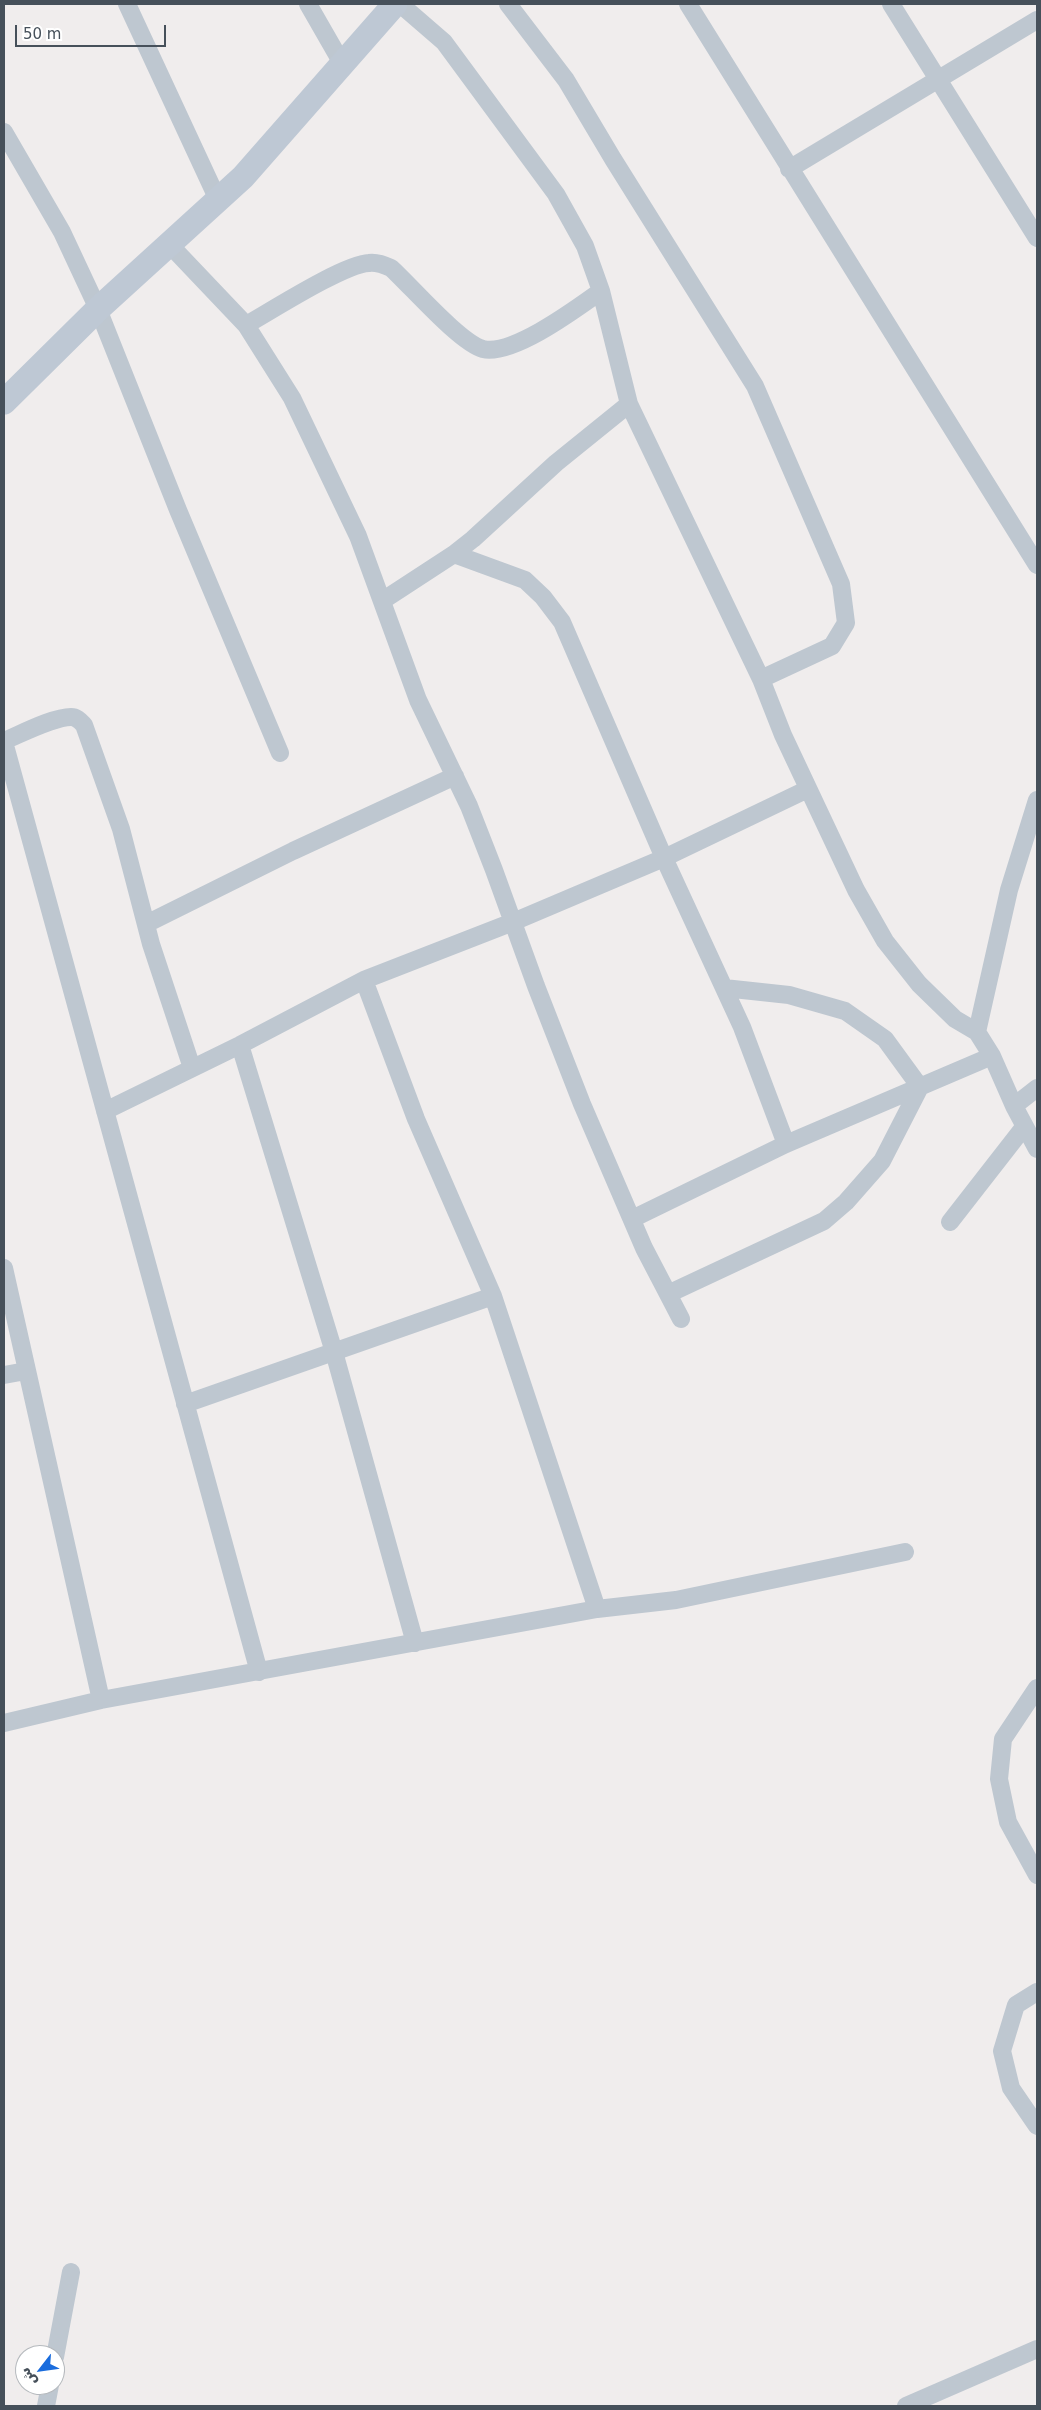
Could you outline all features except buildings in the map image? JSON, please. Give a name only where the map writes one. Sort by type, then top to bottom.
[{"type":"main road","points":[[4,399],[98,309],[243,177],[395,4]]},
{"type":"street","points":[[127,4],[218,200]]},
{"type":"street","points":[[308,4],[343,65]]},
{"type":"street","points":[[400,4],[444,42],[556,194],[585,246],[601,291],[629,404],[761,679],[782,735],[856,890],[885,941],[919,984],[955,1019],[977,1032],[992,1056],[1024,1127],[1037,1149]]},
{"type":"street","points":[[508,4],[566,80],[613,159],[755,386],[841,584],[846,623],[832,646],[761,679]]},
{"type":"street","points":[[688,4],[788,169],[1037,565]]},
{"type":"street","points":[[891,4],[1037,238]]},
{"type":"street","points":[[788,169],[938,81],[1037,20]]},
{"type":"street","points":[[4,132],[62,232],[98,309],[178,510],[280,753]]},
{"type":"street","points":[[169,244],[246,325],[292,398],[319,451],[358,536],[418,700],[455,776],[483,842],[582,1104],[644,1248],[681,1319]]},
{"type":"street","points":[[246,325],[343,272],[368,263],[391,268],[458,332],[470,342],[483,349],[496,349],[549,328],[601,291]]},
{"type":"street","points":[[382,601],[454,554],[556,463],[629,404]]},
{"type":"street","points":[[454,554],[525,580],[543,597],[562,622],[664,858],[742,1027],[786,1144]]},
{"type":"street","points":[[192,1068],[146,924],[121,829],[84,725],[78,719],[71,717],[57,720],[4,742],[259,1672]]},
{"type":"street","points":[[146,924],[455,776]]},
{"type":"street","points":[[105,1112],[240,1045],[364,980],[513,922],[664,858],[808,789]]},
{"type":"street","points":[[977,1032],[1009,890],[1037,800]]},
{"type":"street","points":[[364,980],[416,1119],[493,1296],[597,1609]]},
{"type":"street","points":[[724,988],[789,995],[845,1011],[885,1039],[920,1087]]},
{"type":"street","points":[[240,1045],[334,1352],[415,1643]]},
{"type":"street","points":[[632,1219],[786,1144],[992,1056]]},
{"type":"street","points":[[668,1294],[824,1221],[846,1202],[882,1161],[920,1087]]},
{"type":"street","points":[[1014,1106],[1037,1088]]},
{"type":"street","points":[[950,1222],[1024,1127]]},
{"type":"street","points":[[4,1268],[101,1700]]},
{"type":"street","points":[[185,1404],[493,1296]]},
{"type":"street","points":[[4,1375],[26,1371]]},
{"type":"street","points":[[4,1723],[101,1700],[597,1609],[676,1600],[905,1552]]},
{"type":"street","points":[[1037,1688],[1003,1739],[999,1778],[1008,1822],[1037,1875]]},
{"type":"street","points":[[1037,1992],[1016,2005],[1002,2051],[1011,2088],[1037,2126]]},
{"type":"street","points":[[57,2345],[72,2272]]},
{"type":"street","points":[[906,2406],[1037,2349]]}]
